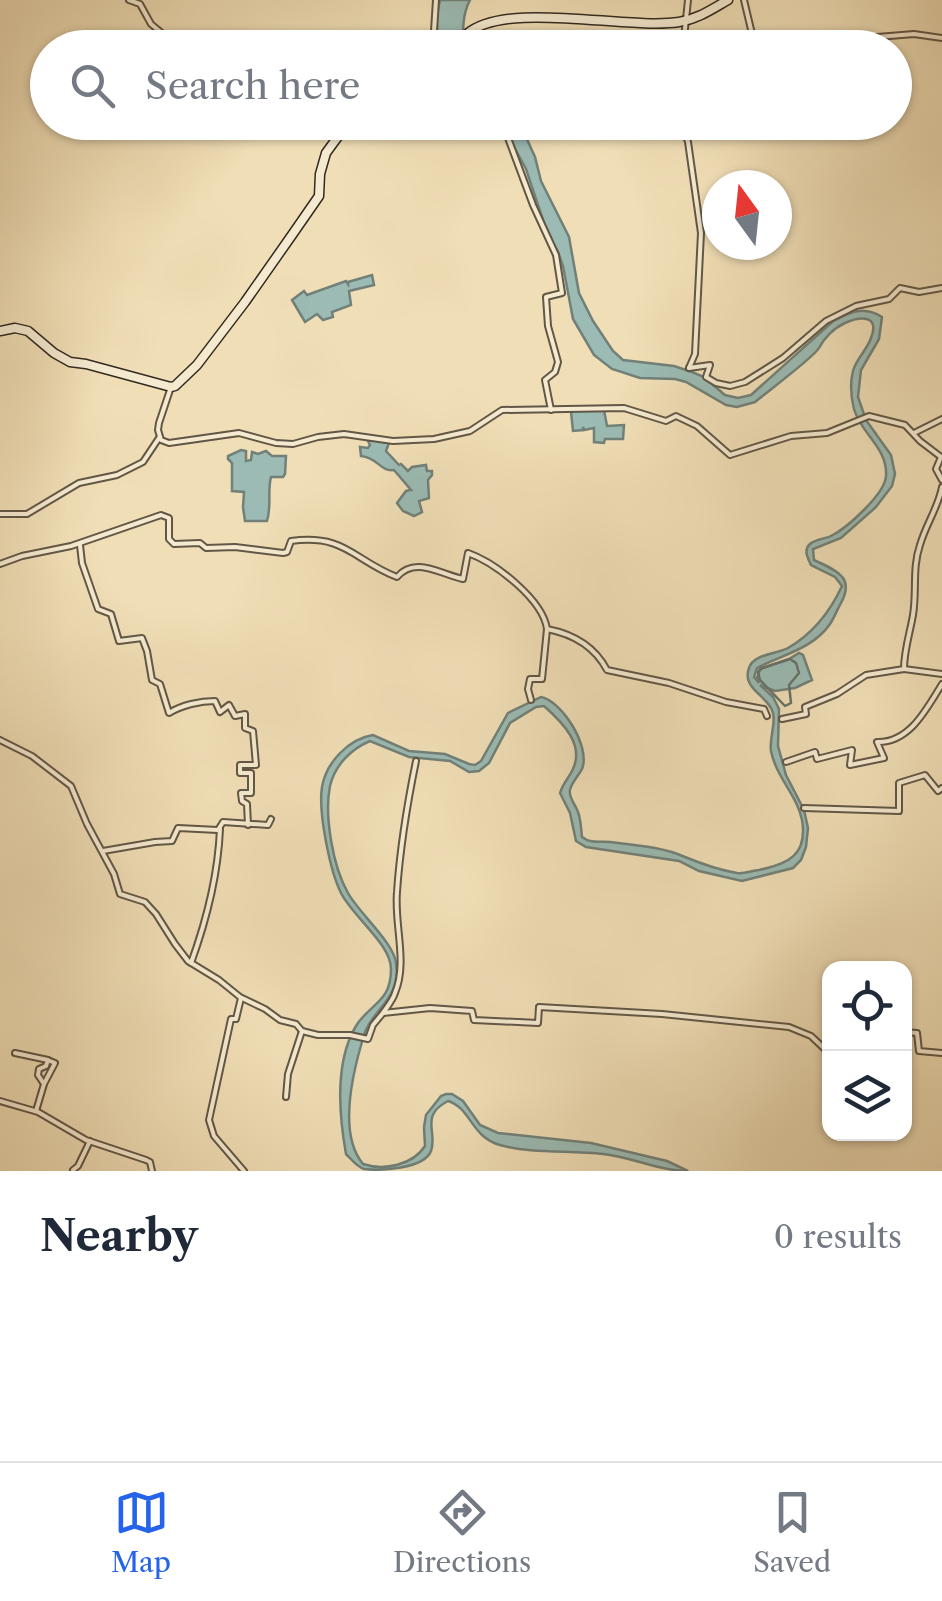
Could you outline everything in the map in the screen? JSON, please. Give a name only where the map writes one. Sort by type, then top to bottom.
[{"type":"street","points":[[129,0],[140,4],[150,24],[158,30]]},
{"type":"street","points":[[434,30],[436,0]]},
{"type":"street","points":[[684,30],[688,0]]},
{"type":"street","points":[[470,30],[507,15],[526,13],[649,23],[684,21],[698,18],[728,0]]},
{"type":"street","points":[[744,0],[751,30]]},
{"type":"street","points":[[912,34],[942,38]]},
{"type":"street","points":[[0,330],[28,330],[70,362],[171,387],[181,382],[245,302],[318,196],[326,154],[336,140]]},
{"type":"street","points":[[509,140],[560,268],[562,292],[546,297],[548,326],[558,362],[555,372],[544,380],[552,410]]},
{"type":"street","points":[[687,140],[700,233],[695,354],[689,368],[710,365],[706,376],[716,384],[744,382],[783,358],[826,321],[856,306],[889,299],[900,288],[920,292],[942,288]]},
{"type":"street","points":[[0,514],[28,514],[80,483],[117,475],[143,462],[159,437],[159,423],[171,387]]},
{"type":"street","points":[[159,437],[169,444],[240,433],[276,444],[344,434],[393,441],[434,439],[470,431],[502,410],[624,408],[666,420],[676,416],[696,426],[730,454],[791,436],[827,433],[866,416],[905,425],[941,457],[936,470],[942,483],[939,503],[916,558],[914,611],[904,668]]},
{"type":"street","points":[[914,433],[942,420]]},
{"type":"street","points":[[0,564],[80,543],[161,515],[169,518],[169,539],[174,544],[200,543],[206,548],[235,547],[283,554],[291,542],[313,538],[336,544],[397,578],[409,567],[427,567],[462,580],[468,553],[510,578],[541,609],[547,622],[542,678],[530,679],[531,700]]},
{"type":"street","points":[[80,543],[82,563],[98,609],[111,614],[119,641],[142,638],[152,680],[160,684],[169,714],[209,701],[215,701],[220,712],[229,706],[235,716],[244,714],[245,728],[252,731],[256,765],[240,766],[240,773],[252,772],[251,793],[242,793],[242,801],[248,804],[248,825]]},
{"type":"street","points":[[548,629],[594,650],[612,672],[764,709],[767,716]]},
{"type":"street","points":[[782,719],[806,714],[805,707],[866,675],[904,668],[942,674]]},
{"type":"street","points":[[786,762],[816,752],[817,759],[852,750],[850,765],[884,758],[877,742],[898,738],[914,725],[942,684]]},
{"type":"street","points":[[0,740],[32,756],[71,786],[120,894],[146,902],[190,962],[240,998],[270,1011],[280,1020],[296,1024],[302,1031],[368,1039],[396,992],[400,972],[396,890],[416,761]]},
{"type":"street","points":[[804,808],[899,811],[899,784],[925,775],[938,791],[942,788]]},
{"type":"street","points":[[190,962],[210,904],[223,822],[268,825],[271,819]]},
{"type":"street","points":[[103,851],[172,841],[178,828],[220,828]]},
{"type":"street","points":[[240,998],[236,1020],[231,1019],[210,1120],[214,1136],[244,1171]]},
{"type":"street","points":[[383,1013],[443,1007],[472,1011],[474,1020],[538,1023],[539,1007],[662,1014],[789,1027],[810,1036],[827,1051]]},
{"type":"street","points":[[286,1097],[288,1074],[302,1031]]},
{"type":"street","points":[[912,1033],[917,1033],[920,1051],[942,1053]]},
{"type":"street","points":[[15,1053],[55,1062],[36,1111]]},
{"type":"street","points":[[44,1084],[38,1075],[48,1060]]},
{"type":"street","points":[[0,1101],[36,1111],[90,1141],[146,1160],[152,1171]]},
{"type":"street","points":[[73,1170],[90,1141]]},
{"type":"water","points":[[440,0],[470,0],[464,30],[438,30]]},
{"type":"water","points":[[510,140],[527,140],[541,181],[569,237],[579,293],[593,321],[623,360],[674,366],[704,377],[725,395],[738,398],[751,395],[838,318],[863,311],[882,317],[879,339],[861,370],[858,397],[866,420],[891,455],[895,474],[892,486],[876,507],[841,538],[813,549],[814,560],[845,581],[845,594],[830,624],[806,645],[757,668],[754,677],[759,683],[760,669],[799,653],[812,680],[775,691],[760,685],[779,709],[778,746],[808,828],[806,847],[793,868],[742,881],[699,871],[679,861],[586,847],[576,841],[570,813],[560,793],[576,761],[574,743],[544,706],[510,723],[489,763],[479,771],[469,772],[450,761],[409,757],[370,741],[345,759],[330,786],[329,826],[343,882],[389,946],[396,963],[395,985],[365,1032],[353,1081],[351,1135],[363,1164],[389,1166],[420,1153],[425,1146],[426,1115],[441,1096],[452,1094],[463,1101],[480,1125],[498,1133],[591,1143],[667,1161],[688,1171],[603,1154],[500,1145],[483,1136],[462,1110],[448,1101],[434,1112],[433,1144],[420,1162],[390,1169],[364,1169],[346,1154],[341,1106],[345,1055],[356,1026],[388,989],[391,969],[385,950],[341,893],[333,871],[321,798],[324,778],[333,761],[355,741],[373,735],[409,751],[445,754],[475,765],[508,713],[541,697],[558,707],[579,738],[584,760],[570,793],[582,837],[658,849],[737,873],[787,861],[802,842],[802,820],[771,751],[773,713],[749,682],[749,668],[760,657],[797,642],[826,613],[842,586],[835,577],[811,565],[807,549],[812,542],[831,536],[855,518],[879,492],[886,476],[883,457],[857,418],[852,395],[853,371],[869,342],[871,321],[851,321],[837,328],[790,375],[755,402],[737,407],[726,405],[686,382],[640,378],[612,369],[594,355],[573,319],[563,266],[526,169]]},
{"type":"water","points":[[372,275],[374,285],[349,291],[351,305],[332,312],[333,317],[323,320],[317,314],[305,322],[292,300],[304,291],[307,295]]},
{"type":"water","points":[[604,410],[607,426],[624,425],[623,439],[594,442],[594,428],[573,431],[571,412]]},
{"type":"water","points":[[370,439],[389,443],[386,451],[408,471],[426,465],[427,471],[432,471],[429,498],[419,501],[422,512],[414,516],[403,511],[397,503],[411,490],[394,470],[361,456],[360,447],[368,448]]},
{"type":"water","points":[[246,451],[246,461],[251,460],[252,452],[286,456],[283,477],[271,477],[267,521],[245,521],[244,492],[232,491],[232,463],[228,456]]}]
